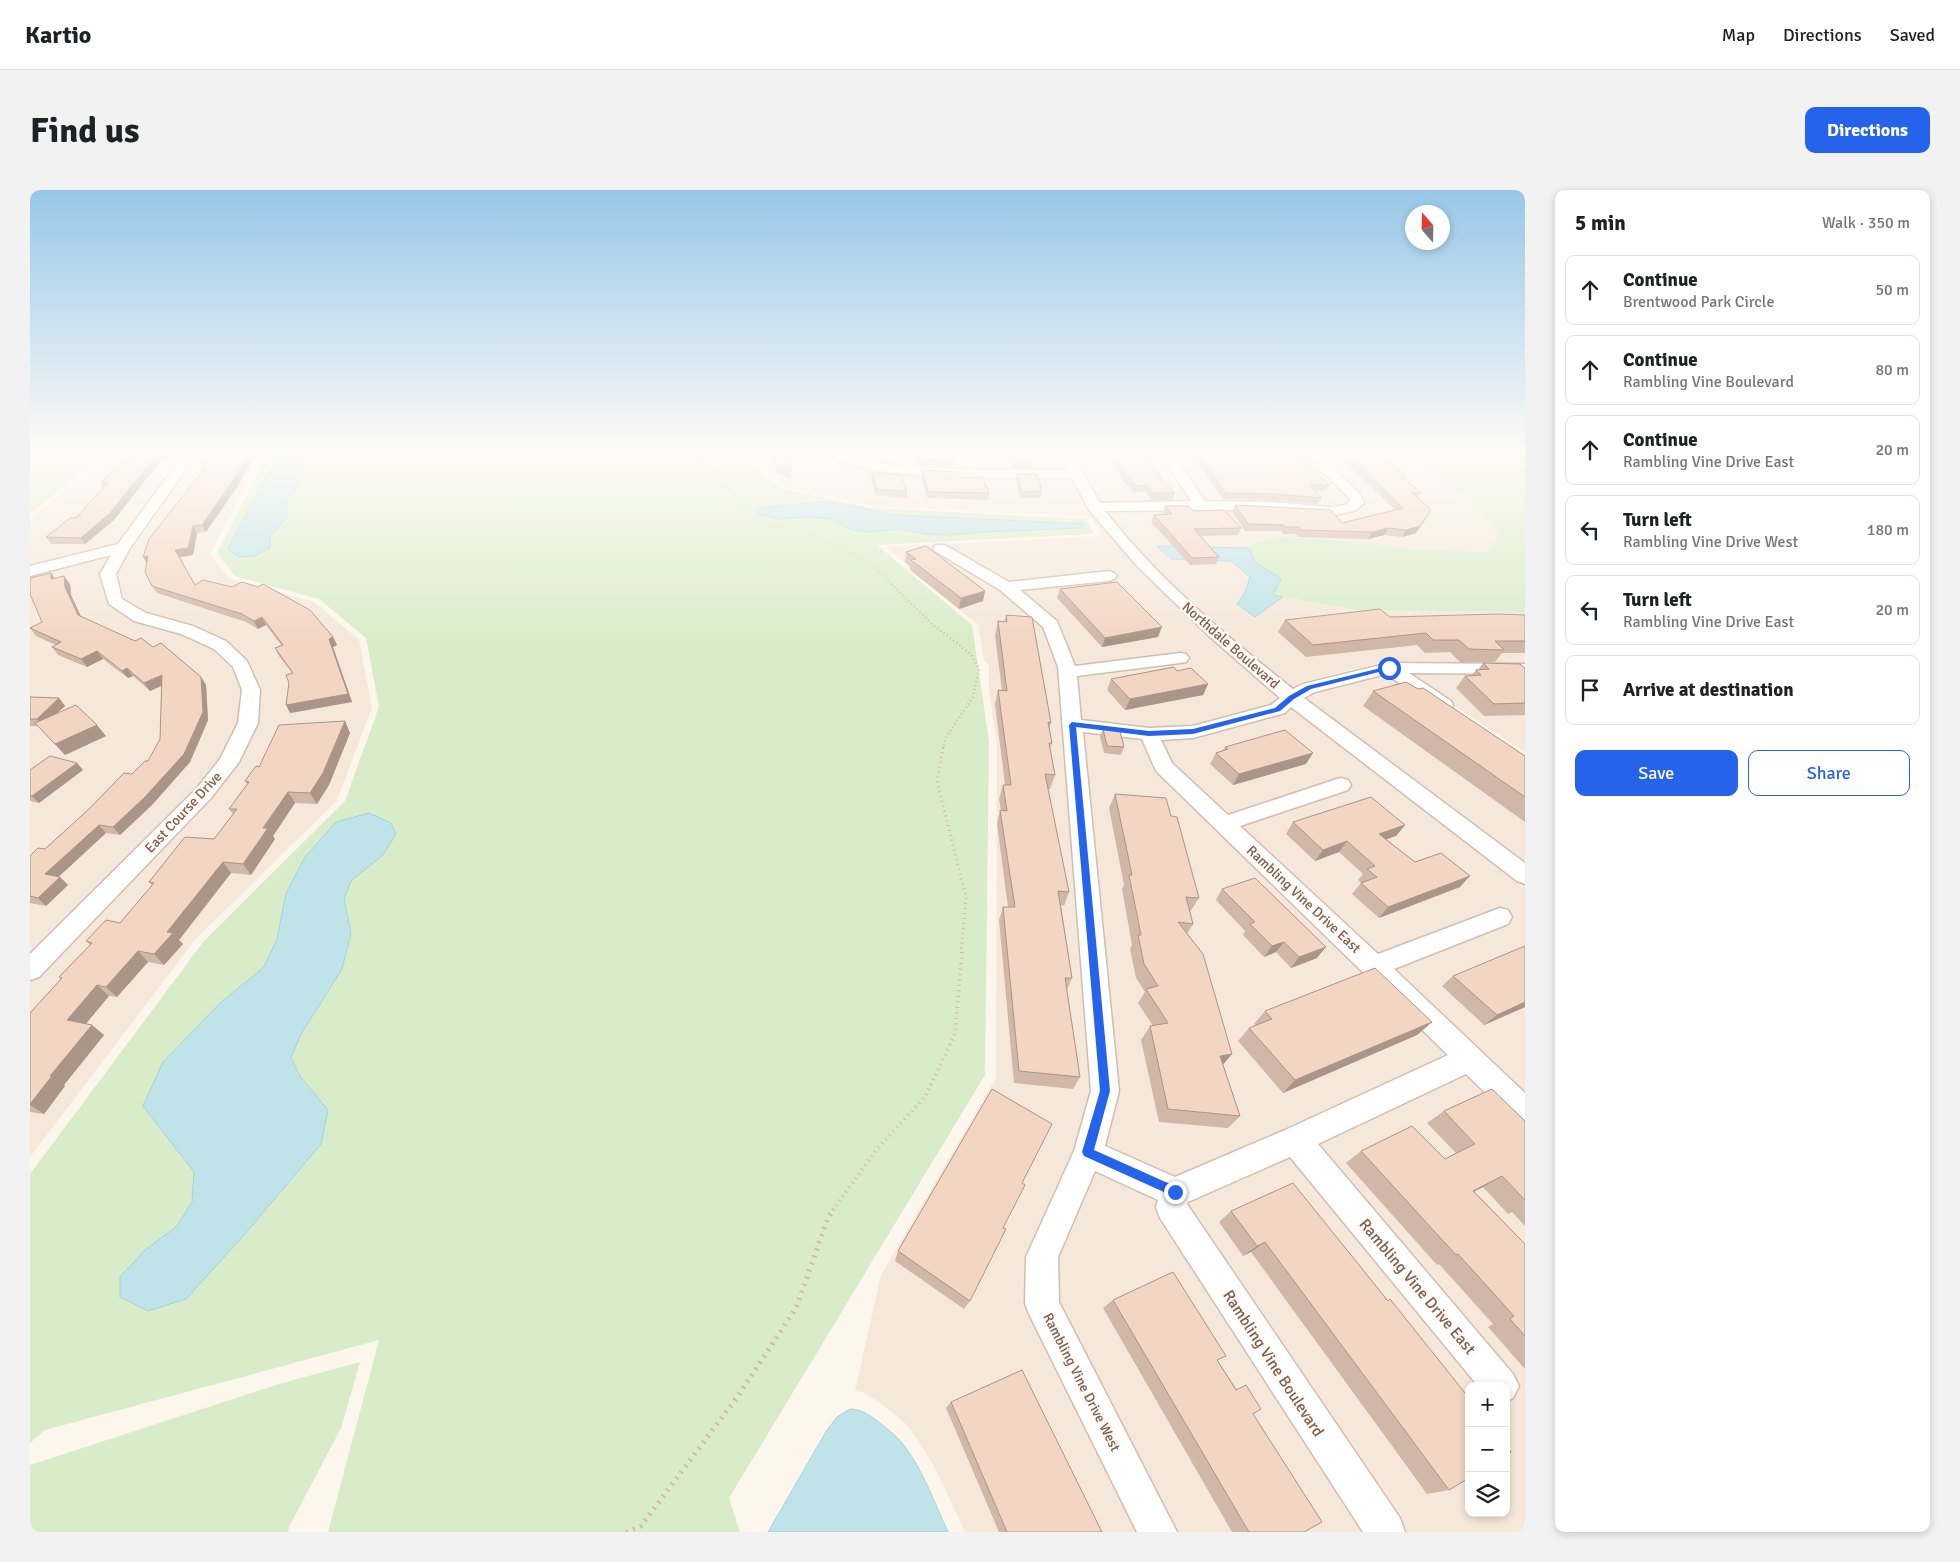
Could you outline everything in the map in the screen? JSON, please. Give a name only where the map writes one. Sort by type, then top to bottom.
[{"type":"street","name":"East Course Drive","points":[[30,970],[204,793],[229,762],[248,723],[251,690],[241,665],[220,645],[187,630],[140,618],[116,601],[108,574],[122,548],[145,517]]},
{"type":"street","name":"Northdale Boulevard","points":[[1102,517],[1141,562],[1210,630],[1291,698],[1525,876]]},
{"type":"street","points":[[30,571],[122,548]]},
{"type":"street","name":"Rambling Vine Drive West","points":[[940,548],[1006,587],[1051,625],[1068,672],[1105,1091],[1088,1152],[1042,1256],[1042,1304],[1158,1532]]},
{"type":"street","points":[[1006,587],[1109,576]]},
{"type":"street","points":[[1068,672],[1180,658]]},
{"type":"street","points":[[1389,668],[1461,716]]},
{"type":"street","points":[[1072,725],[1149,734],[1193,732],[1278,709],[1291,698],[1309,688],[1389,668],[1525,669]]},
{"type":"street","name":"Rambling Vine Drive East","points":[[1149,734],[1163,766],[1525,1112]]},
{"type":"street","points":[[1224,824],[1341,785]]},
{"type":"street","points":[[1374,966],[1500,917]]},
{"type":"street","points":[[1088,1152],[1175,1192],[1295,1140],[1469,1059]]},
{"type":"street","name":"Rambling Vine Drive East","points":[[1295,1140],[1498,1382]]},
{"type":"street","name":"Rambling Vine Boulevard","points":[[1175,1192],[1171,1207],[1386,1532]]},
{"type":"path","points":[[626,1532],[641,1526],[738,1396],[796,1308],[828,1218],[876,1150],[925,1097],[955,1034],[966,898],[937,781],[945,739],[972,697],[979,669],[971,654],[933,625],[874,567],[853,553],[812,535],[768,524],[756,517]]},
{"type":"shaded area","points":[[33,517],[139,517],[117,546],[30,567],[30,519]]},
{"type":"shaded area","points":[[151,517],[230,517],[210,554],[229,578],[314,602],[359,640],[372,708],[337,800],[195,940],[30,1157],[30,982],[212,795],[258,721],[260,687],[249,661],[226,641],[193,626],[147,613],[124,598],[116,572],[130,546]]},
{"type":"shaded area","points":[[1086,517],[1096,517],[1134,563],[1204,631],[1285,700],[1525,884],[1525,1532],[965,1532],[935,1468],[905,1423],[879,1402],[862,1392],[855,1391],[881,1275],[996,1078],[997,743],[989,691],[989,665],[984,660],[978,625],[886,547],[1098,536],[1100,534],[1092,519]]},
{"type":"shaded area","points":[[1108,517],[1485,517],[1499,535],[1487,552],[1403,549],[1376,544],[1281,536],[1248,545],[1249,548],[1157,547],[1206,560],[1231,561],[1250,577],[1245,592],[1237,604],[1255,617],[1283,597],[1357,610],[1525,612],[1525,663],[1387,661],[1302,682],[1290,689],[1217,629],[1148,562]]},
{"type":"shaded area","points":[[112,553],[100,576],[108,605],[134,622],[180,635],[212,649],[232,669],[242,693],[239,725],[220,761],[196,791],[30,957],[30,574]]},
{"type":"shaded area","points":[[1406,674],[1525,674],[1525,752]]},
{"type":"shaded area","points":[[1390,675],[1525,765],[1525,867],[1304,700],[1317,693]]},
{"type":"green space","points":[[236,517],[1040,517],[1086,519],[1094,534],[877,545],[972,625],[989,742],[985,1075],[729,1498],[740,1532],[328,1532],[379,1340],[45,1430],[30,1443],[30,1174],[204,941],[345,801],[379,707],[366,638],[319,599],[235,576],[217,553]]},
{"type":"green space","points":[[1485,517],[1525,517],[1525,612],[1357,610],[1273,595],[1281,579],[1256,562],[1248,545],[1281,536],[1376,544],[1403,549],[1487,552],[1499,535]]},
{"type":"green space","points":[[360,1362],[341,1428],[288,1532],[30,1532],[30,1465],[279,1384]]},
{"type":"water","points":[[245,517],[287,517],[270,537],[270,548],[254,556],[238,557],[228,548]]},
{"type":"water","points":[[769,517],[930,517],[1084,524],[1079,528],[947,535],[925,534],[902,529],[869,532],[851,530],[833,519],[810,517],[778,519]]},
{"type":"water","points":[[1157,546],[1249,548],[1256,562],[1281,579],[1273,595],[1283,597],[1255,617],[1237,604],[1245,592],[1250,577],[1231,561],[1171,559]]},
{"type":"water","points":[[369,813],[391,823],[396,834],[383,855],[351,881],[344,899],[351,933],[342,969],[300,1036],[291,1058],[300,1076],[328,1110],[321,1144],[245,1234],[186,1299],[148,1311],[120,1297],[120,1277],[145,1250],[177,1226],[192,1202],[194,1172],[143,1106],[163,1062],[220,1003],[264,967],[277,939],[286,893],[305,857],[336,822]]},
{"type":"water","points":[[850,1409],[858,1410],[870,1416],[903,1444],[924,1478],[948,1532],[768,1532],[827,1430],[837,1417]]},
{"type":"building","points":[[106,517],[81,538],[46,537],[70,518]]},
{"type":"building","points":[[167,517],[208,517],[202,525],[193,526],[188,548],[175,550],[195,585],[203,580],[232,587],[242,582],[258,587],[263,584],[310,610],[333,637],[329,639],[348,694],[286,705],[289,683],[286,675],[293,673],[275,648],[283,645],[262,617],[254,621],[242,614],[152,586],[145,572],[148,556],[143,557],[149,539]]},
{"type":"building","points":[[1155,517],[1230,517],[1241,528],[1194,529],[1219,557],[1192,558]]},
{"type":"building","points":[[1243,517],[1337,517],[1342,523],[1368,517],[1426,517],[1420,526],[1406,530],[1388,528],[1372,532],[1301,530],[1299,527],[1286,527],[1284,525],[1248,524]]},
{"type":"building","points":[[926,546],[985,591],[961,598],[911,560],[916,559],[906,552]]},
{"type":"building","points":[[51,573],[51,579],[64,576],[65,587],[78,615],[135,641],[141,638],[153,647],[161,643],[201,677],[203,712],[184,754],[145,797],[113,827],[99,825],[45,874],[60,877],[38,898],[30,896],[30,856],[38,848],[45,849],[89,809],[124,773],[132,774],[145,761],[148,761],[160,739],[162,675],[144,683],[127,668],[122,671],[97,651],[81,659],[52,647],[61,642],[30,628],[42,622],[30,594],[30,578]]},
{"type":"building","points":[[1117,582],[1162,627],[1105,638],[1060,589]]},
{"type":"building","points":[[1380,609],[1390,617],[1525,615],[1525,641],[1495,641],[1504,650],[1469,649],[1459,640],[1433,640],[1426,633],[1313,645],[1285,620]]},
{"type":"building","points":[[1006,615],[1032,617],[1051,723],[1048,722],[1052,743],[1049,743],[1055,775],[1045,774],[1069,892],[1058,891],[1072,978],[1065,978],[1080,1077],[1019,1071],[1003,907],[1015,907],[1000,810],[1007,811],[1003,785],[1011,785],[998,690],[1007,691],[998,621],[1007,622]]},
{"type":"building","points":[[1483,663],[1520,664],[1525,668],[1525,703],[1494,704],[1465,676],[1481,675],[1476,670],[1489,669]]},
{"type":"building","points":[[1174,667],[1177,671],[1191,668],[1208,684],[1130,699],[1111,679]]},
{"type":"building","points":[[1406,682],[1418,689],[1423,688],[1525,756],[1525,797],[1373,691]]},
{"type":"building","points":[[30,697],[59,698],[37,719],[30,719]]},
{"type":"building","points":[[76,705],[97,725],[55,744],[35,723]]},
{"type":"building","points":[[345,721],[323,773],[310,793],[288,792],[263,828],[268,828],[243,864],[223,862],[167,932],[173,933],[154,954],[138,951],[106,987],[97,985],[67,1020],[92,1025],[50,1076],[52,1076],[30,1104],[30,1013],[62,978],[59,977],[92,943],[86,941],[106,920],[120,923],[154,883],[149,882],[185,837],[214,839],[237,809],[229,809],[249,782],[245,781],[256,766],[259,767],[279,725]]},
{"type":"building","points":[[1103,729],[1120,731],[1124,747],[1107,746]]},
{"type":"building","points":[[1285,730],[1313,753],[1239,774],[1216,753],[1228,749],[1225,747]]},
{"type":"building","points":[[50,756],[77,763],[32,796],[30,795],[30,770]]},
{"type":"building","points":[[1115,794],[1166,798],[1171,816],[1177,817],[1199,898],[1186,897],[1193,924],[1178,922],[1203,954],[1232,1054],[1220,1056],[1240,1116],[1168,1109],[1150,1026],[1168,1023],[1146,989],[1158,986],[1144,964],[1138,935],[1141,935],[1129,875],[1132,875]]},
{"type":"building","points":[[1371,797],[1405,825],[1379,834],[1415,862],[1441,853],[1470,876],[1388,907],[1361,883],[1377,877],[1367,869],[1375,866],[1347,841],[1323,850],[1293,822]]},
{"type":"building","points":[[1255,878],[1326,947],[1299,957],[1284,942],[1272,946],[1250,924],[1255,922],[1222,889]]},
{"type":"building","points":[[1525,946],[1525,1002],[1497,1015],[1453,976]]},
{"type":"building","points":[[1375,968],[1432,1022],[1295,1080],[1249,1028],[1272,1019],[1265,1011]]},
{"type":"building","points":[[992,1089],[1052,1124],[1022,1183],[1025,1185],[1003,1228],[1006,1229],[970,1301],[898,1251]]},
{"type":"building","points":[[1492,1089],[1525,1121],[1525,1200],[1502,1176],[1473,1191],[1525,1244],[1525,1336],[1510,1319],[1514,1316],[1361,1151],[1412,1126],[1445,1159],[1475,1144],[1444,1111]]},
{"type":"building","points":[[1293,1183],[1388,1301],[1390,1299],[1465,1393],[1465,1480],[1449,1490],[1265,1242],[1257,1246],[1231,1211]]},
{"type":"building","points":[[1173,1272],[1226,1356],[1217,1360],[1236,1390],[1246,1385],[1261,1409],[1253,1414],[1322,1522],[1304,1532],[1249,1532],[1113,1300]]},
{"type":"building","points":[[1022,1370],[1102,1532],[1007,1532],[951,1402]]},
{"type":"route","points":[[1175,1192],[1088,1152],[1105,1091],[1072,725],[1149,734],[1193,732],[1278,709],[1291,698],[1309,688],[1389,668]]}]
